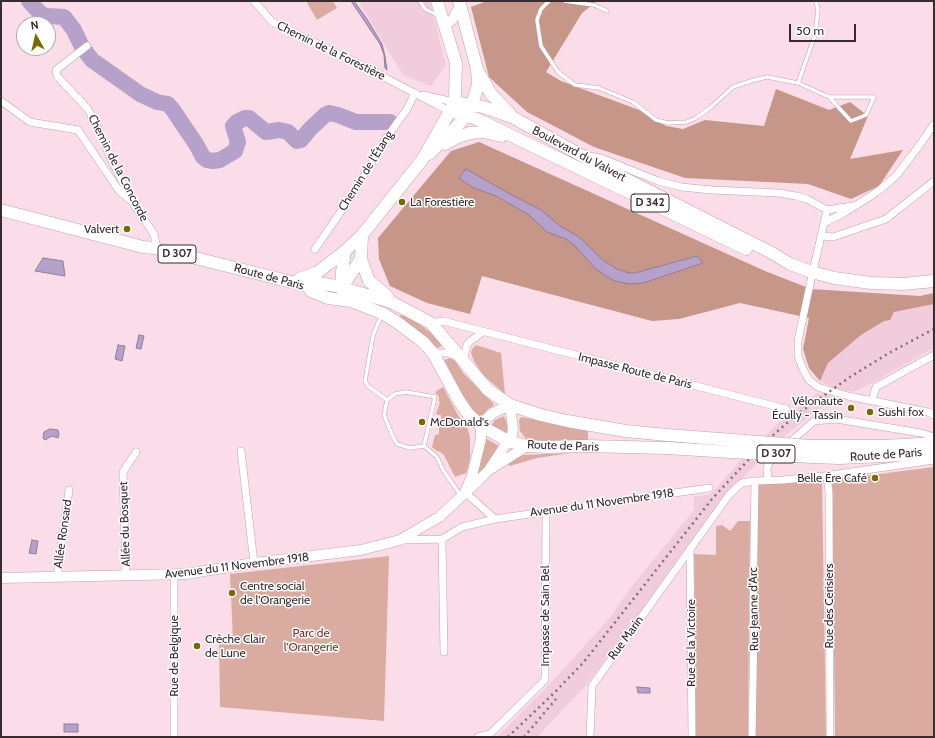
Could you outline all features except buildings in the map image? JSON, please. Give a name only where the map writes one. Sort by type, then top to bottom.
[{"type":"main road","points":[[303,282],[345,251],[362,235],[422,160],[452,107],[456,89],[456,63],[437,1]]},
{"type":"main road","points":[[442,19],[448,23],[452,20],[459,3]]},
{"type":"main road","points":[[422,160],[435,149],[470,110],[478,85],[477,69],[459,3]]},
{"type":"main road","points":[[477,69],[491,94],[512,117]]},
{"type":"main road","name":"Chemin de la Forestière","points":[[452,107],[470,110]]},
{"type":"main road","name":"Boulevard du Valvert","points":[[470,110],[488,108],[512,117],[581,156],[790,264]]},
{"type":"main road","name":"Boulevard du Valvert","points":[[470,110],[511,135],[543,152],[768,259],[790,264],[834,278],[871,283],[903,284],[934,281]]},
{"type":"main road","points":[[435,149],[458,137],[470,133],[483,132],[498,134],[543,152]]},
{"type":"main road","name":"Route de Paris","points":[[1,205],[155,246],[303,282],[311,291],[328,298],[389,307],[404,328],[423,342],[433,353],[458,399],[468,414],[481,426],[508,441],[527,446],[667,448],[819,457],[884,451],[920,444],[934,444]]},
{"type":"main road","name":"Route de Paris","points":[[1,210],[143,247],[155,246]]},
{"type":"main road","points":[[362,235],[361,259],[369,281],[386,295],[389,307]]},
{"type":"main road","points":[[345,251],[341,288],[351,301]]},
{"type":"main road","points":[[303,282],[327,292],[341,288],[361,259]]},
{"type":"main road","name":"Route de Paris","points":[[341,288],[431,323],[488,390],[510,405],[541,415],[567,422],[626,431],[667,435],[919,454],[934,451]]},
{"type":"main road","points":[[481,426],[493,413],[510,405],[513,429],[508,441]]},
{"type":"main road","name":"Avenue du 11 Novembre 1918","points":[[463,494],[472,476],[481,439],[481,426]]},
{"type":"main road","name":"Avenue du 11 Novembre 1918","points":[[1,578],[186,574],[254,563],[361,550],[400,540],[439,517],[489,470],[508,441]]},
{"type":"main road","points":[[489,470],[527,446]]},
{"type":"street","name":"Chemin de la Forestière","points":[[254,1],[272,22],[415,92],[452,107]]},
{"type":"street","name":"Chemin de la Concorde","points":[[84,49],[76,53],[56,70],[57,76],[87,108],[94,118],[114,165],[133,203],[154,234],[155,246]]},
{"type":"street","name":"Chemin de l'Étang","points":[[316,248],[351,197],[387,137],[407,109],[415,92]]},
{"type":"street","points":[[1,101],[30,122],[78,130],[120,192],[133,203]]},
{"type":"street","points":[[824,223],[842,214],[877,192],[896,176],[920,146],[934,124]]},
{"type":"street","points":[[581,156],[601,158],[658,181],[681,187],[779,192],[807,199],[827,210],[856,205]]},
{"type":"street","points":[[617,187],[658,181]]},
{"type":"street","points":[[822,236],[833,237],[886,219],[934,181]]},
{"type":"street","points":[[827,210],[822,236],[812,272],[798,341],[798,356],[800,364],[809,380],[818,387],[848,396],[928,412],[934,415]]},
{"type":"street","name":"Impasse Route de Paris","points":[[431,323],[443,321],[786,410]]},
{"type":"street","points":[[433,353],[449,353],[463,360],[469,342],[483,332]]},
{"type":"street","points":[[872,400],[876,388],[934,356]]},
{"type":"street","points":[[768,480],[769,463],[814,421],[842,420],[921,433],[934,437]]},
{"type":"street","points":[[241,451],[254,563]]},
{"type":"street","name":"Allée du Bosquet","points":[[126,575],[123,472],[136,452]]},
{"type":"street","points":[[755,481],[826,476],[934,460]]},
{"type":"street","name":"Rue des Cerisiers","points":[[826,476],[829,492],[830,737]]},
{"type":"street","name":"Rue Marin","points":[[590,737],[592,686],[729,495],[742,483],[755,481]]},
{"type":"street","name":"Rue Jeanne d'Arc","points":[[752,737],[755,481]]},
{"type":"street","name":"Avenue du 11 Novembre 1918","points":[[400,540],[442,539],[462,527],[495,518],[709,488]]},
{"type":"street","name":"Allée Ronsard","points":[[57,577],[69,490]]},
{"type":"street","points":[[463,494],[495,518]]},
{"type":"street","name":"Impasse de Sain Bel","points":[[478,737],[490,734],[545,680],[546,512]]},
{"type":"street","points":[[442,539],[444,652]]},
{"type":"street","name":"Rue de la Victoire","points":[[690,549],[692,737]]},
{"type":"street","name":"Rue de Belgique","points":[[174,575],[174,737]]},
{"type":"lane","points":[[420,1],[425,9],[442,19]]},
{"type":"lane","points":[[549,1],[541,9],[537,20],[541,46],[558,72],[575,85],[599,88],[633,102],[656,120],[668,123],[688,122],[711,107],[733,87],[767,77],[798,83],[829,96],[874,97],[866,115],[851,121],[829,96]]},
{"type":"lane","points":[[565,1],[594,3],[608,11]]},
{"type":"lane","points":[[798,83],[815,35],[818,10],[816,1]]},
{"type":"lane","points":[[387,400],[368,386],[365,380],[373,336],[378,323],[389,307]]},
{"type":"lane","points":[[424,446],[435,397],[406,392],[395,394],[387,400],[384,415],[397,444],[410,448],[424,446],[437,457],[442,470],[463,494]]},
{"type":"shaded area","points":[[351,1],[354,1],[367,19],[382,44],[387,70],[385,68],[384,55],[380,44]]},
{"type":"shaded area","points":[[358,1],[430,1],[446,65],[431,86],[403,75]]},
{"type":"shaded area","points":[[487,1],[597,1],[582,13],[546,72],[561,81],[639,110],[666,126],[683,129],[705,120],[764,126],[776,89],[829,110],[850,102],[868,116],[850,159],[903,150],[879,186],[851,199],[808,184],[685,178],[594,147],[527,112],[489,77],[471,7]]},
{"type":"shaded area","points":[[479,142],[765,271],[811,289],[920,296],[934,293],[934,304],[894,312],[890,320],[884,321],[861,335],[828,363],[820,381],[809,368],[803,349],[809,318],[740,303],[679,319],[652,321],[482,276],[470,314],[427,303],[390,286],[379,259],[378,238],[451,151]]},
{"type":"shaded area","points":[[466,169],[541,210],[560,226],[579,237],[604,261],[617,269],[629,273],[635,273],[697,256],[703,263],[643,283],[629,284],[615,281],[595,268],[575,246],[566,239],[547,232],[529,215],[496,196],[472,187],[459,178]]},
{"type":"shaded area","points":[[43,258],[63,261],[65,276],[35,271]]},
{"type":"shaded area","points":[[934,304],[934,348],[863,388],[852,392],[829,386],[820,381],[828,363],[861,335],[884,321],[894,312]]},
{"type":"shaded area","points":[[139,335],[144,336],[141,349],[136,348]]},
{"type":"shaded area","points":[[118,345],[125,346],[122,361],[115,359]]},
{"type":"shaded area","points":[[817,393],[837,397],[782,438],[724,497],[587,684],[537,737],[497,737],[548,686],[608,620],[629,590],[694,510],[694,497],[711,494],[741,460],[779,422]]},
{"type":"shaded area","points":[[50,429],[58,430],[58,438],[52,436],[45,440],[43,438],[44,432]]},
{"type":"shaded area","points":[[32,540],[38,541],[36,554],[29,553]]},
{"type":"shaded area","points":[[637,687],[650,688],[650,693],[638,693]]},
{"type":"shaded area","points":[[64,724],[78,724],[78,732],[64,732]]},
{"type":"green space","points":[[306,1],[333,1],[337,8],[317,20]]},
{"type":"green space","points":[[402,313],[434,335],[442,346],[438,348],[435,347],[401,318],[400,316]]},
{"type":"green space","points":[[476,345],[501,353],[505,394],[483,375],[474,361],[471,353],[472,349]]},
{"type":"green space","points":[[453,357],[463,373],[494,404],[480,418],[465,400],[444,360]]},
{"type":"green space","points":[[443,387],[458,415],[468,429],[470,438],[470,459],[467,471],[466,473],[455,477],[444,455],[432,447],[435,435],[439,434],[439,427],[441,425],[441,415],[436,414],[440,402],[439,397],[435,392]]},
{"type":"green space","points":[[504,416],[507,424],[507,431],[505,433],[491,426],[495,420]]},
{"type":"green space","points":[[521,417],[588,430],[588,440],[528,441],[520,431],[519,420]]},
{"type":"green space","points":[[485,438],[499,446],[479,475],[477,475]]},
{"type":"green space","points":[[571,453],[537,458],[510,466],[508,464],[518,456]]},
{"type":"green space","points":[[934,467],[934,737],[835,737],[832,480]]},
{"type":"green space","points":[[822,479],[826,737],[756,737],[756,485]]},
{"type":"green space","points":[[738,521],[750,521],[748,737],[696,737],[694,554],[716,555],[716,526],[722,525],[730,531]]},
{"type":"green space","name":"Parc de l'Orangerie","points":[[389,556],[384,721],[220,707],[219,642],[233,640],[230,574]]},
{"type":"waterway","points":[[29,1],[41,14],[47,16],[64,17],[74,30],[82,47],[92,60],[140,94],[157,102],[168,104],[196,144],[203,157],[207,160],[220,160],[235,151],[238,142],[233,126],[245,118],[249,118],[266,132],[279,130],[288,132],[297,141],[301,140],[310,129],[329,113],[356,122],[390,122]]},
{"type":"railway","points":[[508,737],[583,663],[712,499],[764,443],[795,416],[850,377],[889,353],[934,329]]},
{"type":"railway","points":[[524,737],[556,699]]},
{"type":"place","name":"La Forestière","points":[[402,202]]},
{"type":"place","name":"Valvert","points":[[127,229]]},
{"type":"place","name":"Vélonaute Écully - Tassin","points":[[851,408]]},
{"type":"place","name":"Sushi fox","points":[[870,412]]},
{"type":"place","name":"McDonald's","points":[[422,422]]},
{"type":"place","name":"Belle Ère Café","points":[[875,478]]},
{"type":"place","name":"Centre social de l'Orangerie","points":[[232,593]]},
{"type":"place","name":"Crèche Clair de Lune","points":[[197,646]]}]
